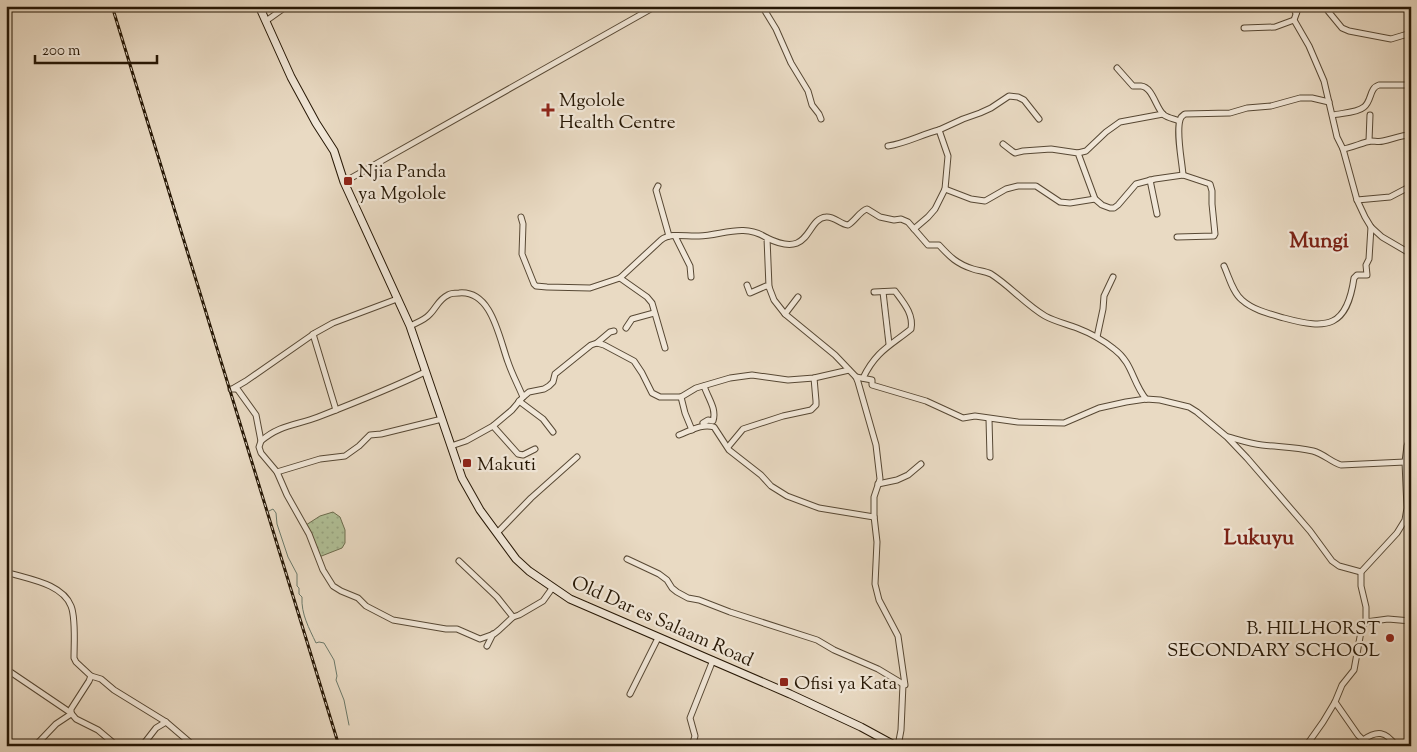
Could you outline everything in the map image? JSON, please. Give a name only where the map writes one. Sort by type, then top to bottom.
[{"type":"street","name":"Old Dar es Salaam Road","points":[[259,6],[291,77],[334,151],[344,182],[410,326],[458,469],[480,510],[516,558],[529,571],[570,599],[799,698],[897,746]]},
{"type":"street","points":[[266,21],[287,6]]},
{"type":"street","points":[[344,182],[656,6]]},
{"type":"street","points":[[762,6],[776,30],[790,63],[808,91],[812,105],[821,119]]},
{"type":"street","points":[[1292,6],[1296,13]]},
{"type":"street","points":[[1299,6],[1294,20],[1309,46],[1324,81],[1357,200],[1371,226],[1390,242],[1411,254]]},
{"type":"street","points":[[1325,6],[1342,28],[1349,32],[1391,39],[1411,33]]},
{"type":"street","points":[[1244,28],[1275,27],[1294,20]]},
{"type":"street","points":[[1118,68],[1134,86],[1146,88],[1163,114]]},
{"type":"street","points":[[1333,115],[1362,109],[1368,103],[1375,86],[1411,85]]},
{"type":"street","points":[[888,146],[904,143],[962,119],[980,114],[1009,96],[1024,100],[1039,120]]},
{"type":"street","points":[[1183,175],[1179,121],[1185,114],[1230,113],[1247,108],[1272,106],[1295,98],[1312,98],[1329,102]]},
{"type":"street","points":[[1003,144],[1015,153],[1051,149],[1078,153],[1086,151],[1120,122],[1163,114],[1179,121]]},
{"type":"street","points":[[1369,141],[1370,115]]},
{"type":"street","points":[[914,229],[935,209],[945,189],[948,156],[939,130]]},
{"type":"street","points":[[1343,150],[1369,141],[1380,142],[1402,135],[1411,135]]},
{"type":"street","points":[[1078,153],[1095,199],[1102,205],[1110,208],[1118,205],[1136,184],[1150,180],[1183,175],[1210,184],[1215,234],[1211,237],[1177,237]]},
{"type":"street","points":[[1150,180],[1157,214]]},
{"type":"street","points":[[658,186],[656,190],[672,236],[690,266],[691,277]]},
{"type":"street","points":[[945,189],[971,198],[984,200],[1006,189],[1018,186],[1036,186],[1065,203],[1095,199]]},
{"type":"street","points":[[1357,200],[1390,197],[1411,186]]},
{"type":"street","points":[[521,217],[523,224],[522,256],[536,286],[590,288],[620,278],[661,240],[672,236],[700,236],[737,230],[761,234],[784,245],[790,245],[804,239],[822,218],[831,218],[844,225],[848,225],[867,209],[880,217],[908,222],[928,245],[939,245],[954,260],[993,276],[1042,314],[1097,337],[1114,348],[1126,359],[1140,391],[1146,399]]},
{"type":"street","points":[[1224,266],[1236,294],[1250,305],[1270,314],[1304,324],[1324,324],[1333,321],[1346,309],[1351,298],[1354,278],[1358,275],[1367,275],[1366,265],[1369,259],[1371,226]]},
{"type":"street","points":[[767,238],[768,287],[774,300],[785,314],[822,344],[856,377],[876,444],[880,479],[874,497],[877,542],[876,592],[898,636],[905,685],[903,684],[900,741],[897,746]]},
{"type":"street","points":[[1097,337],[1104,296],[1113,277]]},
{"type":"street","points":[[620,278],[647,297],[652,303],[665,348]]},
{"type":"street","points":[[747,284],[750,294],[766,286],[768,287]]},
{"type":"street","points":[[864,378],[873,362],[889,344],[911,328],[909,311],[895,291],[874,292]]},
{"type":"street","points":[[410,326],[428,316],[441,299],[446,296],[462,292],[478,297],[494,320],[521,399],[543,419],[553,432]]},
{"type":"street","points":[[883,292],[889,344]]},
{"type":"street","points":[[785,314],[798,297]]},
{"type":"street","points":[[397,299],[341,319],[313,334],[244,383],[232,389],[238,390],[256,415],[261,441],[259,447],[261,453],[276,472],[309,534],[323,570],[333,586],[358,598],[366,606],[393,620],[446,629],[457,629],[480,639],[494,634],[513,617],[544,601],[553,587]]},
{"type":"street","points":[[626,328],[632,319],[654,312]]},
{"type":"street","points":[[597,344],[610,332],[614,331]]},
{"type":"street","points":[[313,334],[336,410]]},
{"type":"street","points":[[450,446],[466,441],[493,426],[529,392],[549,386],[553,382],[555,374],[591,345],[604,345],[634,362],[652,393],[660,397],[681,397],[696,388],[730,378],[752,375],[788,380],[814,378],[849,370]]},
{"type":"street","points":[[261,441],[269,434],[281,428],[315,418],[386,391],[425,372]]},
{"type":"street","points":[[856,377],[872,380],[872,385],[926,401],[962,418],[975,416],[989,419],[1001,418],[1018,422],[1064,423],[1099,408],[1146,399],[1160,400],[1189,407],[1227,437],[1310,531],[1332,561],[1339,566],[1361,572]]},
{"type":"street","points":[[728,446],[743,430],[783,416],[811,410],[816,405],[814,378]]},
{"type":"street","points":[[703,423],[708,420],[712,421],[715,415],[704,386]]},
{"type":"street","points":[[681,397],[692,430]]},
{"type":"street","points":[[276,472],[320,459],[345,456],[370,435],[382,434],[442,419]]},
{"type":"street","points":[[989,419],[990,457]]},
{"type":"street","points":[[679,435],[711,425],[728,446],[729,450],[761,475],[771,486],[786,496],[819,508],[874,517]]},
{"type":"street","points":[[493,426],[518,454],[523,455],[535,449]]},
{"type":"street","points":[[1366,622],[1361,572],[1398,533],[1405,520],[1409,508],[1405,462],[1407,446],[1411,436]]},
{"type":"street","points":[[1227,437],[1261,445],[1294,447],[1316,452],[1341,465],[1405,462]]},
{"type":"street","points":[[498,533],[531,498],[577,457]]},
{"type":"street","points":[[878,484],[897,480],[908,475],[921,464]]},
{"type":"street","points":[[627,559],[659,574],[667,580],[672,588],[688,598],[699,600],[817,640],[834,650],[878,669],[903,684]]},
{"type":"street","points":[[459,561],[497,598],[513,617]]},
{"type":"street","points":[[6,572],[44,584],[66,597],[73,615],[74,658],[76,662],[90,673],[91,676],[101,680],[166,722],[194,746]]},
{"type":"street","points":[[1306,746],[1324,722],[1342,685],[1354,670],[1362,626],[1366,622],[1388,619],[1411,621]]},
{"type":"street","points":[[487,646],[494,634]]},
{"type":"street","points":[[630,694],[658,638]]},
{"type":"street","points":[[692,746],[695,736],[690,718],[713,660]]},
{"type":"street","points":[[6,669],[76,718],[98,730],[117,746]]},
{"type":"street","points":[[71,714],[71,709],[90,681],[91,676]]},
{"type":"street","points":[[1335,702],[1364,743],[1374,733],[1377,733],[1389,738],[1396,746]]},
{"type":"street","points":[[35,746],[56,724],[71,714]]},
{"type":"street","points":[[142,746],[156,728],[166,722]]},
{"type":"green space","points":[[333,512],[340,517],[345,530],[345,543],[342,548],[319,557],[306,525],[320,516]]},
{"type":"waterway","points":[[269,511],[273,509],[276,513],[277,524],[288,557],[297,574],[297,586],[302,597],[304,615],[308,626],[316,643],[324,643],[334,660],[336,680],[344,700],[349,725]]},
{"type":"railway","points":[[112,6],[339,746]]},
{"type":"place","name":"Mgolole Health Centre","points":[[548,110]]},
{"type":"place","name":"Njia Panda ya Mgolole","points":[[348,181]]},
{"type":"place","name":"Makuti","points":[[467,463]]},
{"type":"place","name":"B. HILLHORST SECONDARY SCHOOL","points":[[1390,638]]},
{"type":"place","name":"Ofisi ya Kata","points":[[784,682]]},
{"type":"district","name":"Mungi","points":[[1319,240]]},
{"type":"district","name":"Lukuyu","points":[[1259,537]]}]
